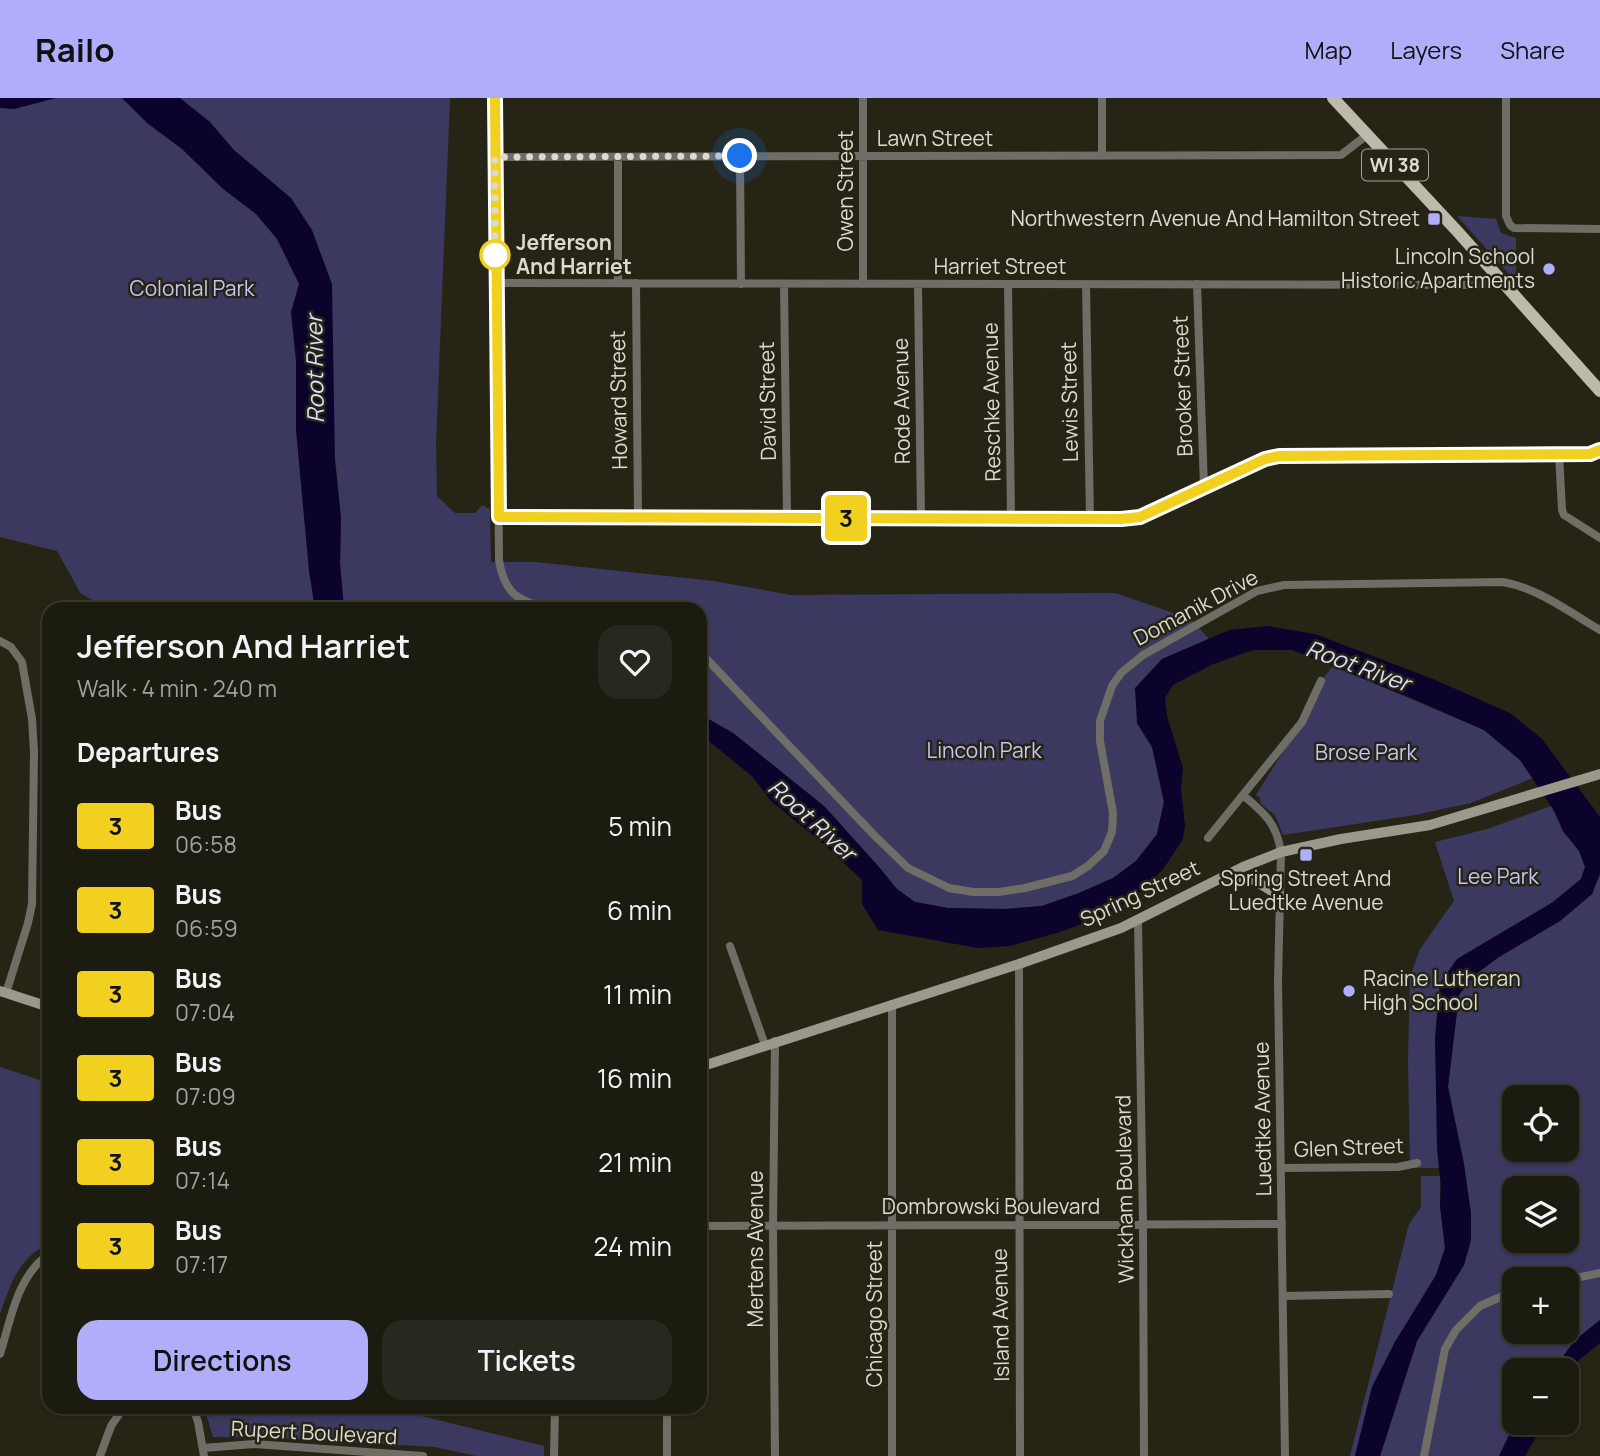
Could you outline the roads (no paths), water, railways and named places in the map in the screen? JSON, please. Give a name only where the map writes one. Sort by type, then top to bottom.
[{"type":"main road","name":"WI 38","points":[[1334,98],[1600,391]]},
{"type":"main road","name":"Spring Street","points":[[707,1065],[1019,964],[1138,921],[1225,876],[1280,852],[1430,825],[1597,775]]},
{"type":"main road","points":[[1225,876],[1254,880],[1280,896]]},
{"type":"main road","points":[[3,992],[42,1005]]},
{"type":"street","points":[[495,98],[499,560],[500,571],[508,588],[526,602]]},
{"type":"street","name":"Owen Street","points":[[863,98],[863,284]]},
{"type":"street","points":[[1102,98],[1102,156]]},
{"type":"street","points":[[1506,98],[1506,216],[1510,225],[1514,229],[1600,229]]},
{"type":"street","name":"Lawn Street","points":[[495,157],[1341,155],[1367,135]]},
{"type":"street","points":[[740,156],[741,284]]},
{"type":"street","points":[[618,158],[618,283]]},
{"type":"street","name":"Harriet Street","points":[[495,283],[1505,285]]},
{"type":"street","name":"Howard Street","points":[[635,283],[638,517]]},
{"type":"street","name":"David Street","points":[[784,284],[787,517]]},
{"type":"street","name":"Rode Avenue","points":[[918,284],[921,518]]},
{"type":"street","name":"Brooker Street","points":[[1198,284],[1204,487]]},
{"type":"street","name":"Reschke Avenue","points":[[1008,285],[1011,518]]},
{"type":"street","name":"Lewis Street","points":[[1086,285],[1090,519]]},
{"type":"street","points":[[499,517],[1140,517],[1265,459],[1279,456],[1590,454],[1600,450]]},
{"type":"street","points":[[1559,454],[1564,515],[1600,538]]},
{"type":"street","name":"Domanik Drive","points":[[707,659],[873,834],[908,867],[949,888],[999,892],[1072,876],[1088,866],[1104,850],[1112,832],[1113,813],[1100,741],[1100,721],[1112,686],[1121,673],[1143,654],[1257,591],[1284,585],[1503,582],[1533,591],[1600,630]]},
{"type":"street","points":[[0,641],[11,647],[22,662],[32,719],[34,752],[32,904],[28,923],[3,992]]},
{"type":"street","points":[[1208,838],[1302,722],[1321,681]]},
{"type":"street","name":"Luedtke Avenue","points":[[1242,796],[1271,821],[1280,852],[1278,981],[1285,1456]]},
{"type":"street","name":"Wickham Boulevard","points":[[1138,921],[1144,1456]]},
{"type":"street","name":"Mertens Avenue","points":[[730,946],[770,1043],[775,1456]]},
{"type":"street","name":"Island Avenue","points":[[1019,964],[1020,1456]]},
{"type":"street","name":"Chicago Street","points":[[892,1004],[892,1456]]},
{"type":"street","name":"Glen Street","points":[[1281,1168],[1384,1168],[1417,1163]]},
{"type":"street","name":"Dombrowski Boulevard","points":[[707,1226],[1282,1224]]},
{"type":"street","points":[[0,1354],[23,1282],[33,1267],[42,1260]]},
{"type":"street","points":[[1579,1277],[1600,1273]]},
{"type":"street","points":[[1283,1296],[1389,1294]]},
{"type":"street","points":[[1424,1456],[1445,1349],[1456,1330],[1479,1306],[1502,1295]]},
{"type":"street","points":[[100,1456],[111,1426],[119,1414]]},
{"type":"street","points":[[195,1414],[203,1452]]},
{"type":"street","points":[[554,1456],[555,1414]]},
{"type":"street","points":[[667,1414],[667,1456]]},
{"type":"street","name":"Rupert Boulevard","points":[[203,1452],[254,1444],[423,1456]]},
{"type":"water","points":[[0,98],[56,98],[14,109],[0,108]]},
{"type":"water","name":"Root River","points":[[122,98],[180,98],[210,122],[234,150],[291,198],[312,230],[332,284],[335,462],[341,518],[340,563],[343,602],[314,602],[309,570],[296,430],[296,361],[291,312],[299,284],[277,239],[256,214],[223,189],[182,149],[147,123]]},
{"type":"water","name":"Root River","points":[[1267,626],[1315,634],[1433,679],[1510,713],[1542,739],[1600,817],[1600,874],[1592,894],[1560,921],[1499,957],[1476,974],[1459,995],[1448,1087],[1464,1164],[1471,1213],[1471,1240],[1464,1265],[1417,1341],[1380,1456],[1355,1456],[1372,1387],[1395,1342],[1436,1275],[1445,1248],[1437,1149],[1435,1038],[1440,983],[1457,959],[1553,902],[1581,879],[1585,867],[1579,851],[1563,831],[1555,812],[1520,760],[1484,730],[1411,698],[1292,650],[1253,650],[1211,665],[1173,685],[1165,698],[1167,716],[1183,768],[1181,789],[1185,825],[1183,839],[1164,868],[1125,904],[1095,919],[1010,946],[978,948],[878,930],[862,904],[862,880],[825,845],[771,801],[753,777],[707,740],[707,718],[733,733],[824,806],[897,889],[915,902],[948,908],[1005,909],[1042,906],[1113,878],[1136,861],[1157,834],[1164,802],[1152,747],[1137,723],[1135,688],[1162,659],[1229,630]]},
{"type":"water","points":[[1600,1320],[1600,1343],[1579,1360],[1562,1358],[1572,1344],[1579,1344],[1579,1337]]},
{"type":"water","points":[[1509,1435],[1537,1435],[1525,1456],[1499,1456]]},
{"type":"place","name":"Northwestern Avenue And Hamilton Street","points":[[1434,219]]},
{"type":"place","name":"Jefferson And Harriet","points":[[495,255]]},
{"type":"place","name":"Lincoln School Historic Apartments","points":[[1549,269]]},
{"type":"place","name":"Spring Street And Luedtke Avenue","points":[[1306,855]]},
{"type":"place","name":"Racine Lutheran High School","points":[[1349,991]]},
{"type":"park label","name":"Colonial Park","points":[[192,289]]},
{"type":"park label","name":"Lincoln Park","points":[[984,751]]},
{"type":"park label","name":"Brose Park","points":[[1366,753]]},
{"type":"park label","name":"Lee Park","points":[[1498,877]]}]
